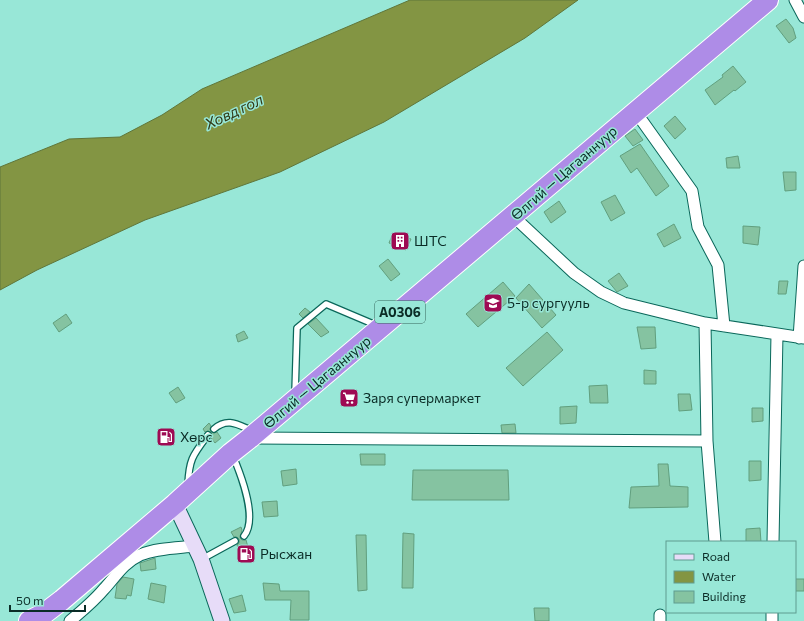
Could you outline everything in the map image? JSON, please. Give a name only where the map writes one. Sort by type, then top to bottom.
[{"type":"highway","name":"Өлгий — Цагааннуур","points":[[40,618],[181,498],[231,453],[295,401],[768,0]]},
{"type":"street","points":[[795,0],[804,17]]},
{"type":"street","points":[[635,112],[692,191],[698,226],[718,265],[724,326]]},
{"type":"street","points":[[513,216],[574,273],[601,292],[624,303],[705,323],[802,338],[804,266]]},
{"type":"street","points":[[705,323],[706,441],[715,541]]},
{"type":"street","points":[[774,541],[777,334]]},
{"type":"street","points":[[254,435],[706,441]]},
{"type":"street","points":[[181,498],[195,546],[201,559],[222,621]]},
{"type":"street","points":[[70,621],[104,589],[118,571],[140,555],[157,550],[195,546]]},
{"type":"lane","points":[[295,401],[297,328],[326,304],[382,327]]},
{"type":"lane","points":[[214,429],[220,424],[227,422],[234,423],[254,435]]},
{"type":"lane","points":[[181,498],[189,467],[195,452],[208,435]]},
{"type":"lane","points":[[231,453],[240,473],[247,499],[250,520],[248,531],[244,536]]},
{"type":"lane","points":[[201,559],[235,541]]},
{"type":"water","name":"Ховд гол","points":[[410,0],[578,0],[525,38],[384,122],[280,172],[145,220],[37,270],[0,290],[0,167],[69,139],[120,137],[162,115],[202,89]]},
{"type":"building","points":[[786,19],[793,28],[796,38],[789,43],[776,26]]},
{"type":"building","points":[[733,66],[746,82],[715,105],[705,90],[723,77],[722,75]]},
{"type":"building","points":[[675,116],[686,129],[675,139],[664,126]]},
{"type":"building","points":[[635,129],[643,140],[633,146],[625,136]]},
{"type":"building","points":[[640,144],[669,186],[656,196],[637,168],[631,173],[620,156]]},
{"type":"building","points":[[738,156],[740,168],[727,168],[726,158]]},
{"type":"building","points":[[783,172],[796,172],[796,190],[785,191]]},
{"type":"building","points":[[615,195],[625,213],[611,221],[601,202]]},
{"type":"building","points":[[559,201],[566,212],[551,223],[544,212]]},
{"type":"building","points":[[674,224],[681,238],[664,247],[657,234]]},
{"type":"building","points":[[743,226],[760,227],[758,245],[743,243]]},
{"type":"building","name":"ШТС","points":[[393,233],[411,239],[406,250],[389,243]]},
{"type":"building","points":[[388,259],[400,274],[391,281],[379,266]]},
{"type":"building","points":[[619,273],[628,286],[617,292],[608,281]]},
{"type":"building","points":[[779,281],[788,281],[786,294],[778,294]]},
{"type":"building","points":[[503,282],[515,296],[478,327],[466,314]]},
{"type":"building","points":[[529,284],[556,315],[542,328],[516,298]]},
{"type":"building","points":[[305,308],[310,312],[303,318],[299,314]]},
{"type":"building","points":[[66,314],[72,323],[59,332],[53,323]]},
{"type":"building","points":[[316,318],[329,332],[321,337],[308,324]]},
{"type":"building","points":[[637,327],[655,327],[656,348],[641,349]]},
{"type":"building","points":[[244,331],[248,338],[238,342],[236,335]]},
{"type":"building","points":[[547,332],[563,350],[523,386],[506,368]]},
{"type":"building","points":[[644,370],[656,371],[656,384],[644,384]]},
{"type":"building","points":[[607,385],[608,403],[590,403],[589,386]]},
{"type":"building","points":[[178,387],[185,398],[176,403],[169,393]]},
{"type":"building","points":[[678,394],[690,394],[692,410],[679,411]]},
{"type":"building","points":[[577,406],[576,423],[560,424],[560,407]]},
{"type":"building","points":[[752,408],[763,408],[763,421],[752,422]]},
{"type":"building","points":[[209,423],[211,426],[211,432],[205,432],[203,429]]},
{"type":"building","points":[[515,424],[516,433],[502,433],[501,425]]},
{"type":"building","points":[[211,432],[217,432],[221,438],[215,443],[211,438]]},
{"type":"building","points":[[360,454],[385,454],[385,465],[361,465]]},
{"type":"building","points":[[749,461],[761,461],[761,480],[749,481]]},
{"type":"building","points":[[658,464],[668,464],[670,486],[688,487],[688,507],[629,508],[631,487],[659,486]]},
{"type":"building","points":[[296,469],[297,484],[283,486],[281,471]]},
{"type":"building","points":[[413,470],[508,470],[509,500],[412,500]]},
{"type":"building","points":[[277,501],[278,516],[264,517],[262,502]]},
{"type":"building","points":[[241,527],[242,530],[240,538],[242,540],[246,540],[251,558],[242,561],[237,545],[239,543],[239,539],[234,537],[231,532]]},
{"type":"building","points":[[760,528],[761,541],[746,541],[746,529]]},
{"type":"building","points":[[403,533],[414,534],[413,588],[402,588]]},
{"type":"building","points":[[356,535],[366,535],[367,590],[358,591]]},
{"type":"building","points":[[155,558],[156,569],[141,571],[140,563]]},
{"type":"building","points":[[123,577],[134,579],[131,596],[127,595],[126,599],[115,598],[117,584]]},
{"type":"building","points":[[796,579],[804,579],[804,591],[796,591]]},
{"type":"building","points":[[151,583],[166,586],[164,603],[148,599]]},
{"type":"building","points":[[263,583],[279,584],[280,591],[309,591],[309,620],[290,620],[291,600],[265,600]]},
{"type":"building","points":[[242,595],[246,611],[234,613],[229,599]]},
{"type":"building","points":[[534,608],[549,608],[549,621],[535,621]]},
{"type":"place","name":"ШТС","points":[[400,241]]},
{"type":"place","name":"5-р сургууль","points":[[493,303]]},
{"type":"place","name":"Заря супермаркет","points":[[349,398]]},
{"type":"place","name":"Хөрс","points":[[166,437]]},
{"type":"place","name":"Рысжан","points":[[246,554]]}]
